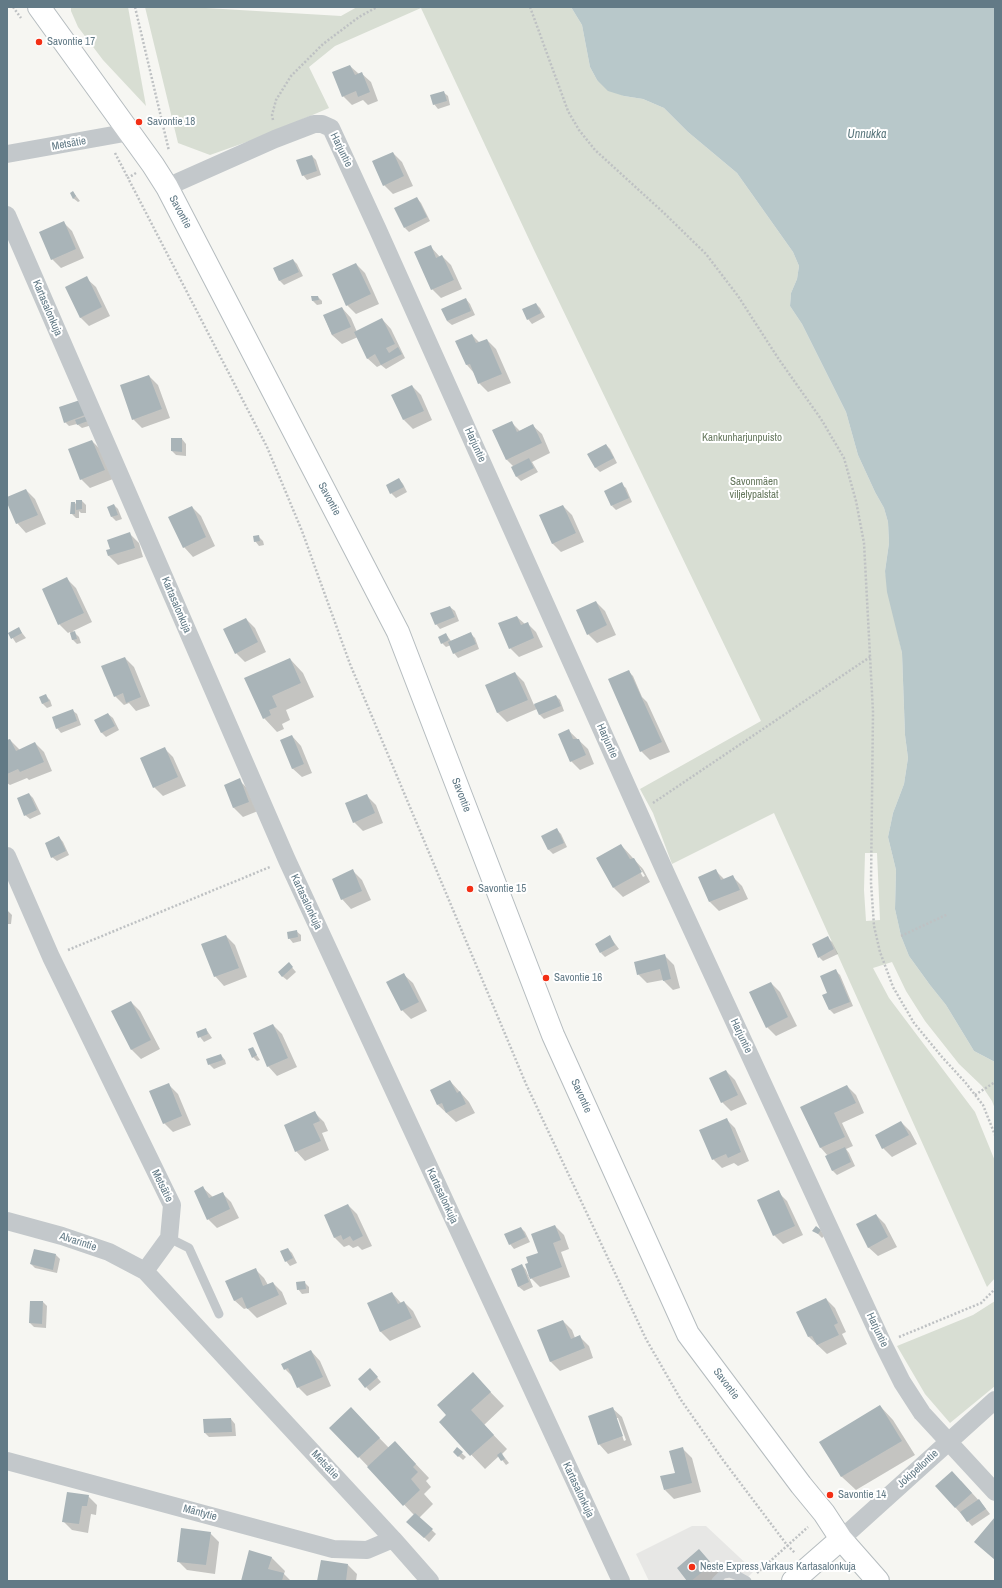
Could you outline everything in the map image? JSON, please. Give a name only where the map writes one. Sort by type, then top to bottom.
[{"type":"street","name":"Savontie","points":[[39,7],[130,132],[167,187],[398,632],[553,1035],[688,1334],[801,1485],[824,1513],[841,1539],[878,1581]]},
{"type":"street","name":"Harjuntie","points":[[167,187],[275,139],[314,124],[322,124],[331,128],[640,812],[671,885],[902,1382],[922,1413],[995,1492]]},
{"type":"street","name":"Metsätie","points":[[7,154],[130,132]]},
{"type":"street","name":"Kartasalonkuja","points":[[7,215],[287,860],[621,1581]]},
{"type":"street","name":"Metsätie","points":[[7,856],[51,957],[172,1206],[169,1238],[145,1272],[393,1539],[430,1581]]},
{"type":"street","name":"Alvarintie","points":[[7,1221],[62,1236],[110,1252],[145,1272]]},
{"type":"street","name":"Jokipellontie","points":[[841,1539],[995,1400]]},
{"type":"street","name":"Mäntytie","points":[[7,1461],[333,1549],[367,1550],[393,1539]]},
{"type":"street","points":[[793,1581],[841,1539]]},
{"type":"lane","points":[[169,1238],[189,1248],[219,1314]]},
{"type":"lane","points":[[716,1581],[724,1574],[751,1578]]},
{"type":"path","points":[[135,7],[170,154],[128,178],[267,447],[302,532],[350,664],[526,1084],[646,1339],[681,1400],[724,1460],[787,1545],[809,1566]]},
{"type":"path","points":[[275,139],[272,115],[276,100],[291,76],[323,44],[359,17],[377,7]]},
{"type":"path","points":[[530,7],[568,111],[579,130],[595,150],[664,213],[706,254],[738,296],[778,358],[821,419],[844,458],[856,501],[864,543],[873,712],[871,884],[874,926],[880,952],[893,987],[914,1023],[975,1094],[983,1106],[995,1135]]},
{"type":"path","points":[[640,812],[871,657]]},
{"type":"path","points":[[51,957],[287,860]]},
{"type":"path","points":[[901,936],[948,914]]},
{"type":"path","points":[[975,1094],[995,1082]]},
{"type":"path","points":[[884,1344],[981,1303],[995,1289]]},
{"type":"path","points":[[751,1578],[824,1513]]},
{"type":"shaded area","points":[[692,1526],[706,1526],[754,1571],[744,1581],[649,1581],[636,1554]]},
{"type":"green space","points":[[71,7],[128,7],[146,106],[103,60],[78,27],[71,11]]},
{"type":"green space","name":"Kankunharjunpuisto","points":[[145,7],[189,7],[341,16],[357,7],[571,7],[582,25],[590,67],[597,80],[624,96],[643,99],[664,108],[688,132],[737,173],[793,252],[799,266],[797,279],[791,293],[790,306],[802,324],[846,412],[858,455],[884,508],[888,522],[889,543],[885,571],[902,653],[905,735],[908,758],[904,784],[893,813],[888,837],[896,870],[895,909],[901,936],[909,956],[946,1005],[974,1051],[995,1062],[995,1109],[992,1101],[982,1086],[959,1064],[925,1021],[906,991],[892,962],[873,968],[889,998],[975,1112],[995,1161],[995,1278],[987,1287],[774,813],[672,864],[653,813],[640,789],[761,721],[534,250],[421,8],[335,46],[309,67],[329,108],[258,138],[210,155],[178,143]],"holes":[[[865,853],[877,853],[880,920],[866,921],[864,890]]]},
{"type":"green space","points":[[995,1301],[995,1386],[950,1423],[925,1394],[897,1346],[973,1315]]},
{"type":"water","name":"Unnukka","points":[[571,7],[995,7],[995,1062],[974,1051],[946,1005],[909,956],[901,936],[895,909],[896,870],[888,837],[893,813],[904,784],[908,758],[905,735],[902,653],[887,592],[885,571],[889,543],[888,522],[884,508],[858,455],[846,412],[802,324],[790,306],[791,293],[797,279],[799,266],[793,252],[737,173],[688,132],[664,108],[643,99],[624,96],[608,91],[597,80],[590,67],[582,25]]},
{"type":"building","points":[[350,65],[355,75],[362,72],[370,92],[358,97],[356,91],[342,97],[332,72]]},
{"type":"building","points":[[444,91],[447,101],[433,105],[430,95]]},
{"type":"building","points":[[393,152],[404,176],[383,186],[372,161]]},
{"type":"building","points":[[312,155],[317,171],[302,176],[296,160]]},
{"type":"building","points":[[73,191],[76,196],[73,199],[70,193]]},
{"type":"building","points":[[417,197],[427,217],[404,228],[394,208]]},
{"type":"building","points":[[64,221],[76,249],[51,260],[39,232]]},
{"type":"building","points":[[431,245],[436,258],[442,255],[454,280],[431,290],[414,252]]},
{"type":"building","points":[[293,259],[299,272],[279,281],[273,268]]},
{"type":"building","points":[[356,263],[371,294],[346,306],[332,274]]},
{"type":"building","points":[[87,276],[102,307],[80,318],[65,287]]},
{"type":"building","points":[[311,296],[318,296],[319,300],[312,301]]},
{"type":"building","points":[[466,298],[471,311],[447,321],[441,309]]},
{"type":"building","points":[[536,303],[541,313],[527,320],[522,309]]},
{"type":"building","points":[[342,307],[351,327],[332,335],[323,315]]},
{"type":"building","points":[[382,318],[395,344],[386,348],[389,353],[398,347],[402,354],[381,365],[375,354],[367,359],[354,332]]},
{"type":"building","points":[[472,334],[476,343],[487,339],[502,374],[478,384],[470,364],[466,365],[455,341]]},
{"type":"building","points":[[149,375],[162,409],[132,420],[120,385]]},
{"type":"building","points":[[412,385],[424,411],[403,420],[391,395]]},
{"type":"building","points":[[80,400],[85,415],[64,423],[59,407]]},
{"type":"building","points":[[87,416],[88,421],[77,425],[75,420]]},
{"type":"building","points":[[512,421],[517,432],[533,424],[542,443],[506,460],[492,430]]},
{"type":"building","points":[[171,438],[182,438],[182,452],[171,451]]},
{"type":"building","points":[[92,440],[105,470],[80,480],[68,449]]},
{"type":"building","points":[[606,444],[614,458],[595,468],[587,454]]},
{"type":"building","points":[[529,458],[534,468],[516,477],[511,467]]},
{"type":"building","points":[[399,478],[404,487],[390,494],[386,485]]},
{"type":"building","points":[[622,482],[629,498],[611,506],[604,491]]},
{"type":"building","points":[[26,489],[38,515],[16,524],[7,503],[7,497]]},
{"type":"building","points":[[76,500],[82,500],[82,509],[76,510]]},
{"type":"building","points":[[71,502],[75,502],[75,514],[70,514]]},
{"type":"building","points":[[114,504],[118,515],[111,517],[107,507]]},
{"type":"building","points":[[563,505],[576,533],[552,544],[539,515]]},
{"type":"building","points":[[192,506],[206,537],[183,548],[168,517]]},
{"type":"building","points":[[130,532],[135,548],[108,556],[106,550],[110,549],[107,540]]},
{"type":"building","points":[[259,535],[260,541],[254,542],[253,536]]},
{"type":"building","points":[[67,577],[84,613],[58,625],[42,589]]},
{"type":"building","points":[[596,601],[607,625],[587,635],[576,610]]},
{"type":"building","points":[[450,606],[455,617],[435,625],[430,613]]},
{"type":"building","points":[[517,616],[521,625],[528,622],[534,638],[509,649],[498,623]]},
{"type":"building","points":[[246,618],[258,642],[235,654],[223,629]]},
{"type":"building","points":[[19,627],[22,633],[11,639],[8,633]]},
{"type":"building","points":[[75,631],[77,639],[72,640],[70,633]]},
{"type":"building","points":[[471,632],[476,644],[453,654],[448,642]]},
{"type":"building","points":[[446,633],[449,640],[441,644],[438,637]]},
{"type":"building","points":[[125,657],[141,697],[126,703],[123,693],[114,697],[101,666]]},
{"type":"building","points":[[290,658],[301,683],[272,696],[277,707],[269,710],[271,715],[263,719],[244,678]]},
{"type":"building","points":[[629,670],[662,742],[640,752],[608,679]]},
{"type":"building","points":[[515,672],[528,700],[497,713],[485,685]]},
{"type":"building","points":[[46,694],[49,701],[42,704],[39,697]]},
{"type":"building","points":[[556,695],[561,706],[539,715],[534,704]]},
{"type":"building","points":[[73,709],[77,721],[56,729],[52,717]]},
{"type":"building","points":[[108,713],[115,726],[101,733],[94,720]]},
{"type":"building","points":[[569,729],[573,739],[579,739],[586,755],[570,762],[558,734]]},
{"type":"building","points":[[292,735],[304,764],[292,769],[280,740]]},
{"type":"building","points":[[10,739],[16,751],[35,742],[44,762],[20,772],[18,769],[7,774],[7,740]]},
{"type":"building","points":[[165,747],[178,777],[153,788],[140,758]]},
{"type":"building","points":[[240,778],[249,802],[233,808],[224,785]]},
{"type":"building","points":[[29,793],[37,810],[24,816],[17,798]]},
{"type":"building","points":[[367,794],[375,813],[353,823],[345,803]]},
{"type":"building","points":[[557,828],[564,843],[548,850],[541,836]]},
{"type":"building","points":[[59,836],[66,851],[51,858],[45,843]]},
{"type":"building","points":[[621,844],[630,859],[634,858],[642,872],[613,888],[596,858]]},
{"type":"building","points":[[353,869],[362,891],[341,900],[332,879]]},
{"type":"building","points":[[716,869],[721,880],[733,875],[740,890],[709,902],[698,877]]},
{"type":"building","points":[[297,930],[298,937],[288,939],[287,932]]},
{"type":"building","points":[[226,935],[239,968],[214,977],[201,944]]},
{"type":"building","points":[[610,935],[615,945],[600,953],[595,944]]},
{"type":"building","points":[[828,936],[834,949],[818,958],[812,944]]},
{"type":"building","points":[[665,954],[671,979],[663,981],[660,969],[637,975],[634,962]]},
{"type":"building","points":[[289,962],[293,967],[282,977],[278,972]]},
{"type":"building","points":[[836,969],[850,1002],[829,1010],[822,995],[827,993],[820,976]]},
{"type":"building","points":[[404,973],[419,1002],[401,1011],[386,982]]},
{"type":"building","points":[[771,982],[788,1017],[766,1028],[749,992]]},
{"type":"building","points":[[131,1001],[151,1040],[131,1050],[111,1011]]},
{"type":"building","points":[[273,1024],[288,1058],[267,1067],[253,1033]]},
{"type":"building","points":[[206,1028],[208,1034],[198,1038],[196,1032]]},
{"type":"building","points":[[253,1047],[257,1055],[252,1058],[248,1049]]},
{"type":"building","points":[[221,1054],[223,1060],[208,1065],[206,1059]]},
{"type":"building","points":[[726,1070],[738,1095],[721,1103],[709,1078]]},
{"type":"building","points":[[450,1080],[457,1093],[460,1091],[466,1104],[446,1113],[442,1103],[437,1105],[430,1090]]},
{"type":"building","points":[[169,1083],[182,1116],[163,1124],[149,1091]]},
{"type":"building","points":[[847,1085],[856,1103],[834,1113],[845,1137],[820,1148],[800,1107]]},
{"type":"building","points":[[315,1111],[320,1121],[313,1124],[321,1141],[295,1152],[284,1125]]},
{"type":"building","points":[[727,1118],[741,1152],[728,1158],[726,1154],[712,1160],[699,1130]]},
{"type":"building","points":[[901,1121],[909,1135],[882,1149],[875,1135]]},
{"type":"building","points":[[845,1147],[851,1162],[832,1171],[825,1156]]},
{"type":"building","points":[[203,1186],[209,1198],[223,1192],[230,1209],[207,1220],[194,1191]]},
{"type":"building","points":[[779,1190],[795,1226],[773,1236],[757,1200]]},
{"type":"building","points":[[348,1204],[363,1236],[353,1241],[350,1236],[343,1240],[341,1235],[334,1238],[324,1215]]},
{"type":"building","points":[[876,1214],[888,1237],[868,1248],[856,1224]]},
{"type":"building","points":[[555,1225],[561,1240],[553,1243],[562,1267],[530,1279],[525,1264],[528,1263],[526,1257],[538,1253],[531,1234]]},
{"type":"building","points":[[816,1226],[821,1230],[818,1234],[812,1231]]},
{"type":"building","points":[[521,1227],[526,1237],[509,1245],[504,1234]]},
{"type":"building","points":[[288,1248],[293,1258],[285,1262],[280,1251]]},
{"type":"building","points":[[34,1249],[56,1254],[53,1270],[30,1264]]},
{"type":"building","points":[[522,1264],[529,1282],[518,1287],[511,1269]]},
{"type":"building","points":[[256,1268],[263,1286],[273,1282],[279,1295],[247,1309],[242,1297],[234,1301],[225,1281]]},
{"type":"building","points":[[305,1281],[306,1289],[297,1290],[296,1282]]},
{"type":"building","points":[[392,1292],[398,1304],[404,1301],[412,1318],[380,1332],[367,1303]]},
{"type":"building","points":[[826,1298],[838,1323],[834,1325],[839,1335],[817,1345],[812,1336],[808,1337],[796,1312]]},
{"type":"building","points":[[30,1301],[43,1301],[42,1324],[29,1323]]},
{"type":"building","points":[[563,1320],[571,1339],[580,1335],[585,1348],[550,1362],[537,1330]]},
{"type":"building","points":[[311,1350],[323,1377],[297,1388],[288,1368],[284,1370],[281,1364]]},
{"type":"building","points":[[370,1368],[378,1377],[365,1388],[358,1379]]},
{"type":"building","points":[[473,1372],[491,1392],[471,1410],[494,1435],[470,1456],[439,1422],[446,1415],[437,1405]]},
{"type":"building","points":[[880,1405],[902,1441],[841,1477],[819,1442]]},
{"type":"building","points":[[351,1407],[380,1438],[358,1458],[329,1428]]},
{"type":"building","points":[[613,1407],[623,1436],[598,1445],[588,1416]]},
{"type":"building","points":[[231,1418],[232,1432],[204,1433],[203,1419]]},
{"type":"building","points":[[395,1441],[416,1464],[413,1467],[418,1472],[411,1479],[420,1490],[403,1506],[367,1467]]},
{"type":"building","points":[[457,1447],[463,1452],[458,1457],[453,1452]]},
{"type":"building","points":[[683,1447],[692,1483],[664,1490],[660,1476],[675,1473],[669,1451]]},
{"type":"building","points":[[501,1452],[505,1459],[501,1461],[497,1455]]},
{"type":"building","points":[[952,1471],[972,1493],[955,1508],[935,1486]]},
{"type":"building","points":[[67,1492],[89,1495],[87,1506],[82,1506],[79,1524],[62,1522]]},
{"type":"building","points":[[979,1499],[986,1509],[967,1522],[960,1512]]},
{"type":"building","points":[[415,1513],[433,1529],[424,1538],[406,1522]]},
{"type":"building","points":[[995,1517],[995,1560],[974,1542]]},
{"type":"building","points":[[181,1528],[211,1532],[206,1565],[177,1562]]},
{"type":"building","points":[[699,1549],[712,1564],[691,1581],[687,1581],[677,1568]]},
{"type":"building","points":[[249,1550],[272,1557],[268,1569],[284,1573],[282,1581],[241,1581]]},
{"type":"building","points":[[321,1560],[348,1564],[346,1581],[317,1581]]},
{"type":"place","name":"Savontie 17","points":[[39,42]]},
{"type":"place","name":"Savontie 18","points":[[139,122]]},
{"type":"place","name":"Savontie 15","points":[[470,889]]},
{"type":"place","name":"Savontie 16","points":[[546,978]]},
{"type":"place","name":"Savontie 14","points":[[830,1495]]},
{"type":"place","name":"Neste Express Varkaus Kartasalonkuja","points":[[692,1567]]},
{"type":"park label","name":"Savonmäen viljelypalstat","points":[[754,488]]}]
